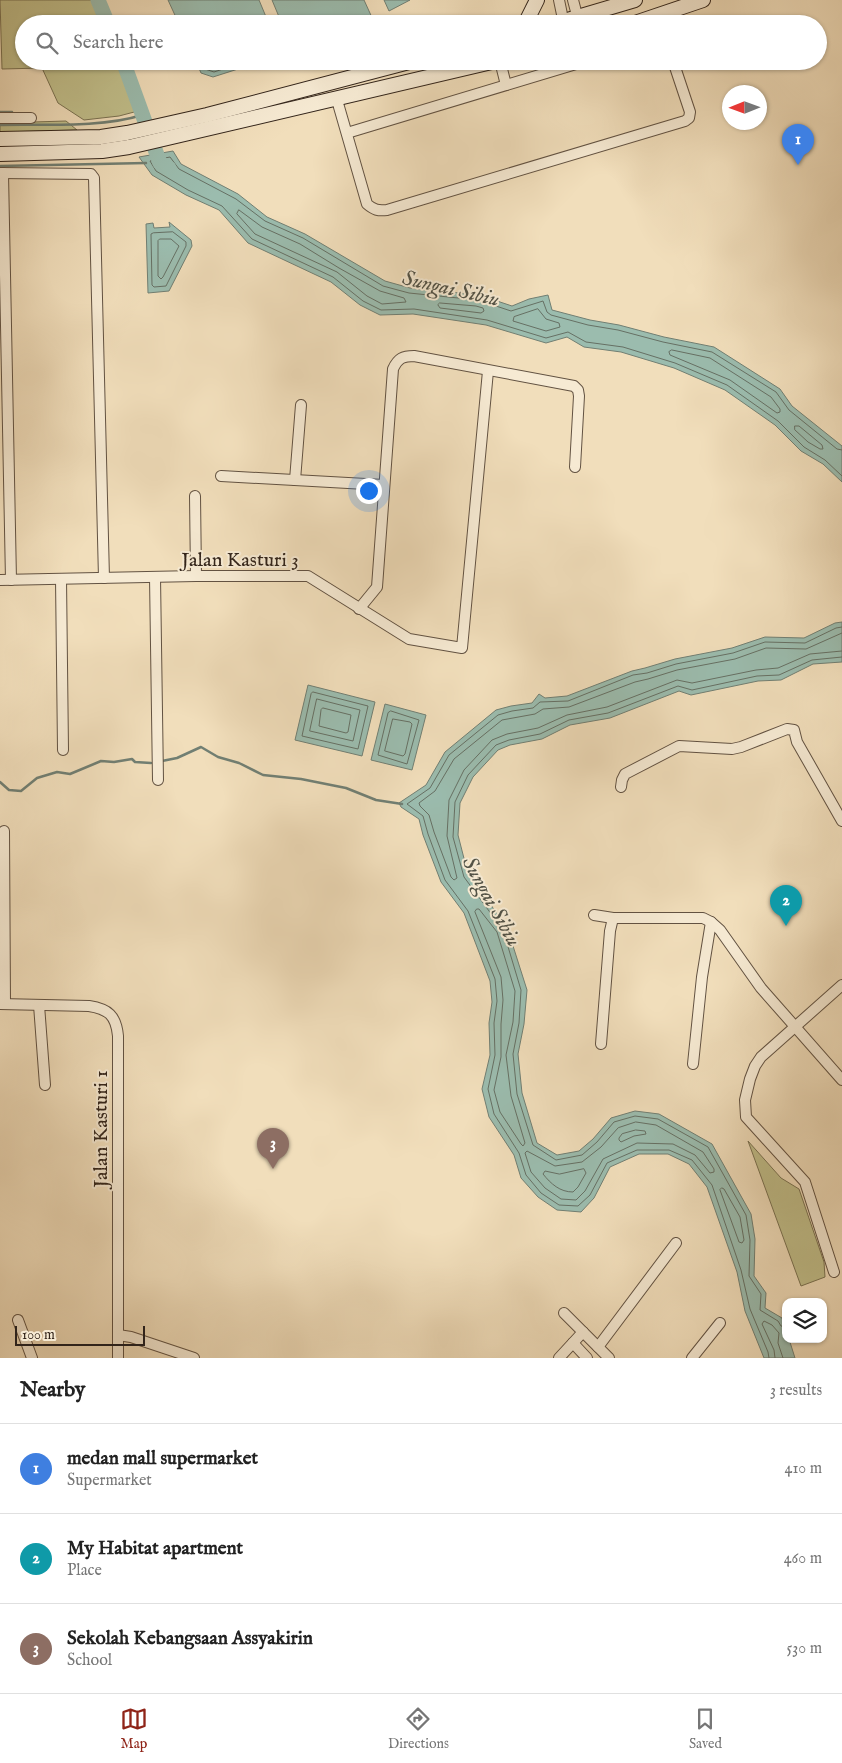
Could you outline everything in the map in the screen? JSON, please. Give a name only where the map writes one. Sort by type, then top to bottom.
[{"type":"street","points":[[530,15],[537,0]]},
{"type":"street","points":[[559,0],[565,15]]},
{"type":"street","points":[[570,15],[573,0]]},
{"type":"street","points":[[589,15],[635,0]]},
{"type":"street","points":[[659,15],[704,0]]},
{"type":"street","points":[[0,154],[102,151],[129,147],[383,70]]},
{"type":"street","points":[[0,139],[101,137],[209,122],[337,100],[459,70]]},
{"type":"street","points":[[502,70],[506,85]]},
{"type":"street","points":[[347,133],[556,70]]},
{"type":"street","points":[[337,100],[367,204],[372,209],[378,211],[387,210],[685,121],[689,118],[690,112],[676,70]]},
{"type":"street","points":[[0,118],[31,118]]},
{"type":"street","points":[[12,580],[4,452],[1,173],[91,174],[94,178],[104,578]]},
{"type":"street","points":[[359,609],[377,587],[393,369],[397,361],[404,356],[414,356],[574,386],[578,390],[579,396],[575,467]]},
{"type":"street","name":"Jalan Kasturi 3","points":[[0,580],[308,576],[409,639],[462,648],[488,370]]},
{"type":"street","points":[[295,480],[301,405]]},
{"type":"street","points":[[221,476],[384,485]]},
{"type":"street","points":[[194,496],[196,576]]},
{"type":"street","points":[[154,577],[158,780]]},
{"type":"street","points":[[61,579],[63,750]]},
{"type":"street","points":[[621,787],[625,774],[679,746],[732,749],[787,729],[794,730],[797,742],[842,820]]},
{"type":"street","points":[[2,1004],[4,831]]},
{"type":"street","points":[[594,915],[613,918],[703,918],[711,922],[720,930],[762,988],[794,1027],[842,1080]]},
{"type":"street","points":[[601,1044],[610,931],[613,918]]},
{"type":"street","points":[[693,1064],[702,977],[711,922]]},
{"type":"street","points":[[834,1272],[804,1182],[746,1117],[745,1100],[755,1066],[761,1057],[842,985]]},
{"type":"street","name":"Jalan Kasturi 1","points":[[2,1004],[101,1008],[111,1014],[117,1028],[118,1358]]},
{"type":"street","points":[[39,1005],[45,1086]]},
{"type":"street","points":[[598,1347],[676,1243]]},
{"type":"street","points":[[564,1313],[609,1358]]},
{"type":"street","points":[[18,1320],[32,1358]]},
{"type":"street","points":[[692,1358],[720,1323]]},
{"type":"street","points":[[559,1358],[583,1332]]},
{"type":"street","points":[[118,1335],[130,1337],[194,1358]]},
{"type":"street","points":[[573,1343],[587,1358]]},
{"type":"shaded area","points":[[0,0],[92,0],[98,15],[15,15],[15,69],[2,69]]},
{"type":"shaded area","points":[[43,70],[121,70],[138,111],[119,116],[84,120],[58,103]]},
{"type":"shaded area","points":[[66,121],[77,130],[0,132],[0,123]]},
{"type":"shaded area","points":[[748,1141],[781,1178],[799,1189],[824,1262],[825,1277],[801,1286]]},
{"type":"water","points":[[168,0],[259,0],[265,15],[175,15]]},
{"type":"water","points":[[272,0],[364,0],[371,15],[278,15]]},
{"type":"water","points":[[384,0],[410,0],[389,11]]},
{"type":"water","points":[[200,70],[235,70],[213,77],[201,73]]},
{"type":"water","points":[[173,151],[181,164],[238,194],[267,217],[305,234],[385,281],[410,288],[479,295],[512,306],[529,299],[548,295],[552,310],[714,347],[780,389],[792,406],[842,446],[842,482],[823,464],[801,451],[775,425],[725,390],[674,368],[621,352],[584,347],[567,337],[546,343],[486,325],[413,314],[380,315],[360,305],[331,282],[248,243],[219,210],[186,195],[152,175],[139,157]]},
{"type":"water","points":[[169,222],[191,240],[192,246],[169,291],[148,293],[146,224],[153,223],[154,228],[170,227]]},
{"type":"water","points":[[842,622],[842,662],[813,664],[781,680],[758,681],[691,695],[679,691],[610,718],[570,725],[542,739],[510,745],[498,750],[473,777],[460,803],[458,835],[468,874],[507,927],[527,990],[524,1024],[518,1054],[522,1093],[537,1143],[557,1155],[579,1151],[593,1139],[611,1118],[635,1111],[659,1114],[712,1144],[751,1214],[755,1239],[754,1276],[766,1293],[765,1308],[782,1318],[782,1343],[790,1343],[795,1358],[764,1358],[745,1311],[737,1272],[707,1187],[689,1164],[668,1154],[639,1154],[610,1167],[594,1198],[581,1212],[557,1210],[538,1197],[521,1178],[514,1155],[489,1117],[482,1089],[490,1055],[489,1023],[492,1002],[490,981],[464,913],[441,882],[419,819],[401,807],[399,803],[426,785],[445,752],[496,710],[532,703],[539,694],[545,698],[567,696],[632,671],[675,659],[732,648],[765,637],[804,638],[835,623]]},
{"type":"water","points":[[308,685],[375,702],[362,756],[295,740]]},
{"type":"water","points":[[385,704],[426,715],[412,770],[371,760]]},
{"type":"waterway","name":"Sungai Sibiu","points":[[98,0],[104,15]]},
{"type":"waterway","name":"Sungai Sibiu","points":[[126,70],[160,163],[169,168]]},
{"type":"waterway","points":[[0,112],[12,112]]},
{"type":"waterway","points":[[0,125],[91,124],[142,115]]},
{"type":"waterway","points":[[0,166],[146,163]]},
{"type":"waterway","points":[[162,761],[177,758],[201,747],[218,757],[239,763],[263,775],[301,779],[346,788],[376,800],[402,804]]},
{"type":"waterway","points":[[0,782],[9,790],[21,791],[37,778],[57,772],[70,774],[101,761],[114,762],[132,759],[135,762],[151,763]]},
{"type":"place","name":"medan mall supermarket","points":[[798,165]]},
{"type":"place","name":"My Habitat apartment","points":[[786,926]]},
{"type":"place","name":"Sekolah Kebangsaan Assyakirin","points":[[273,1169]]}]
